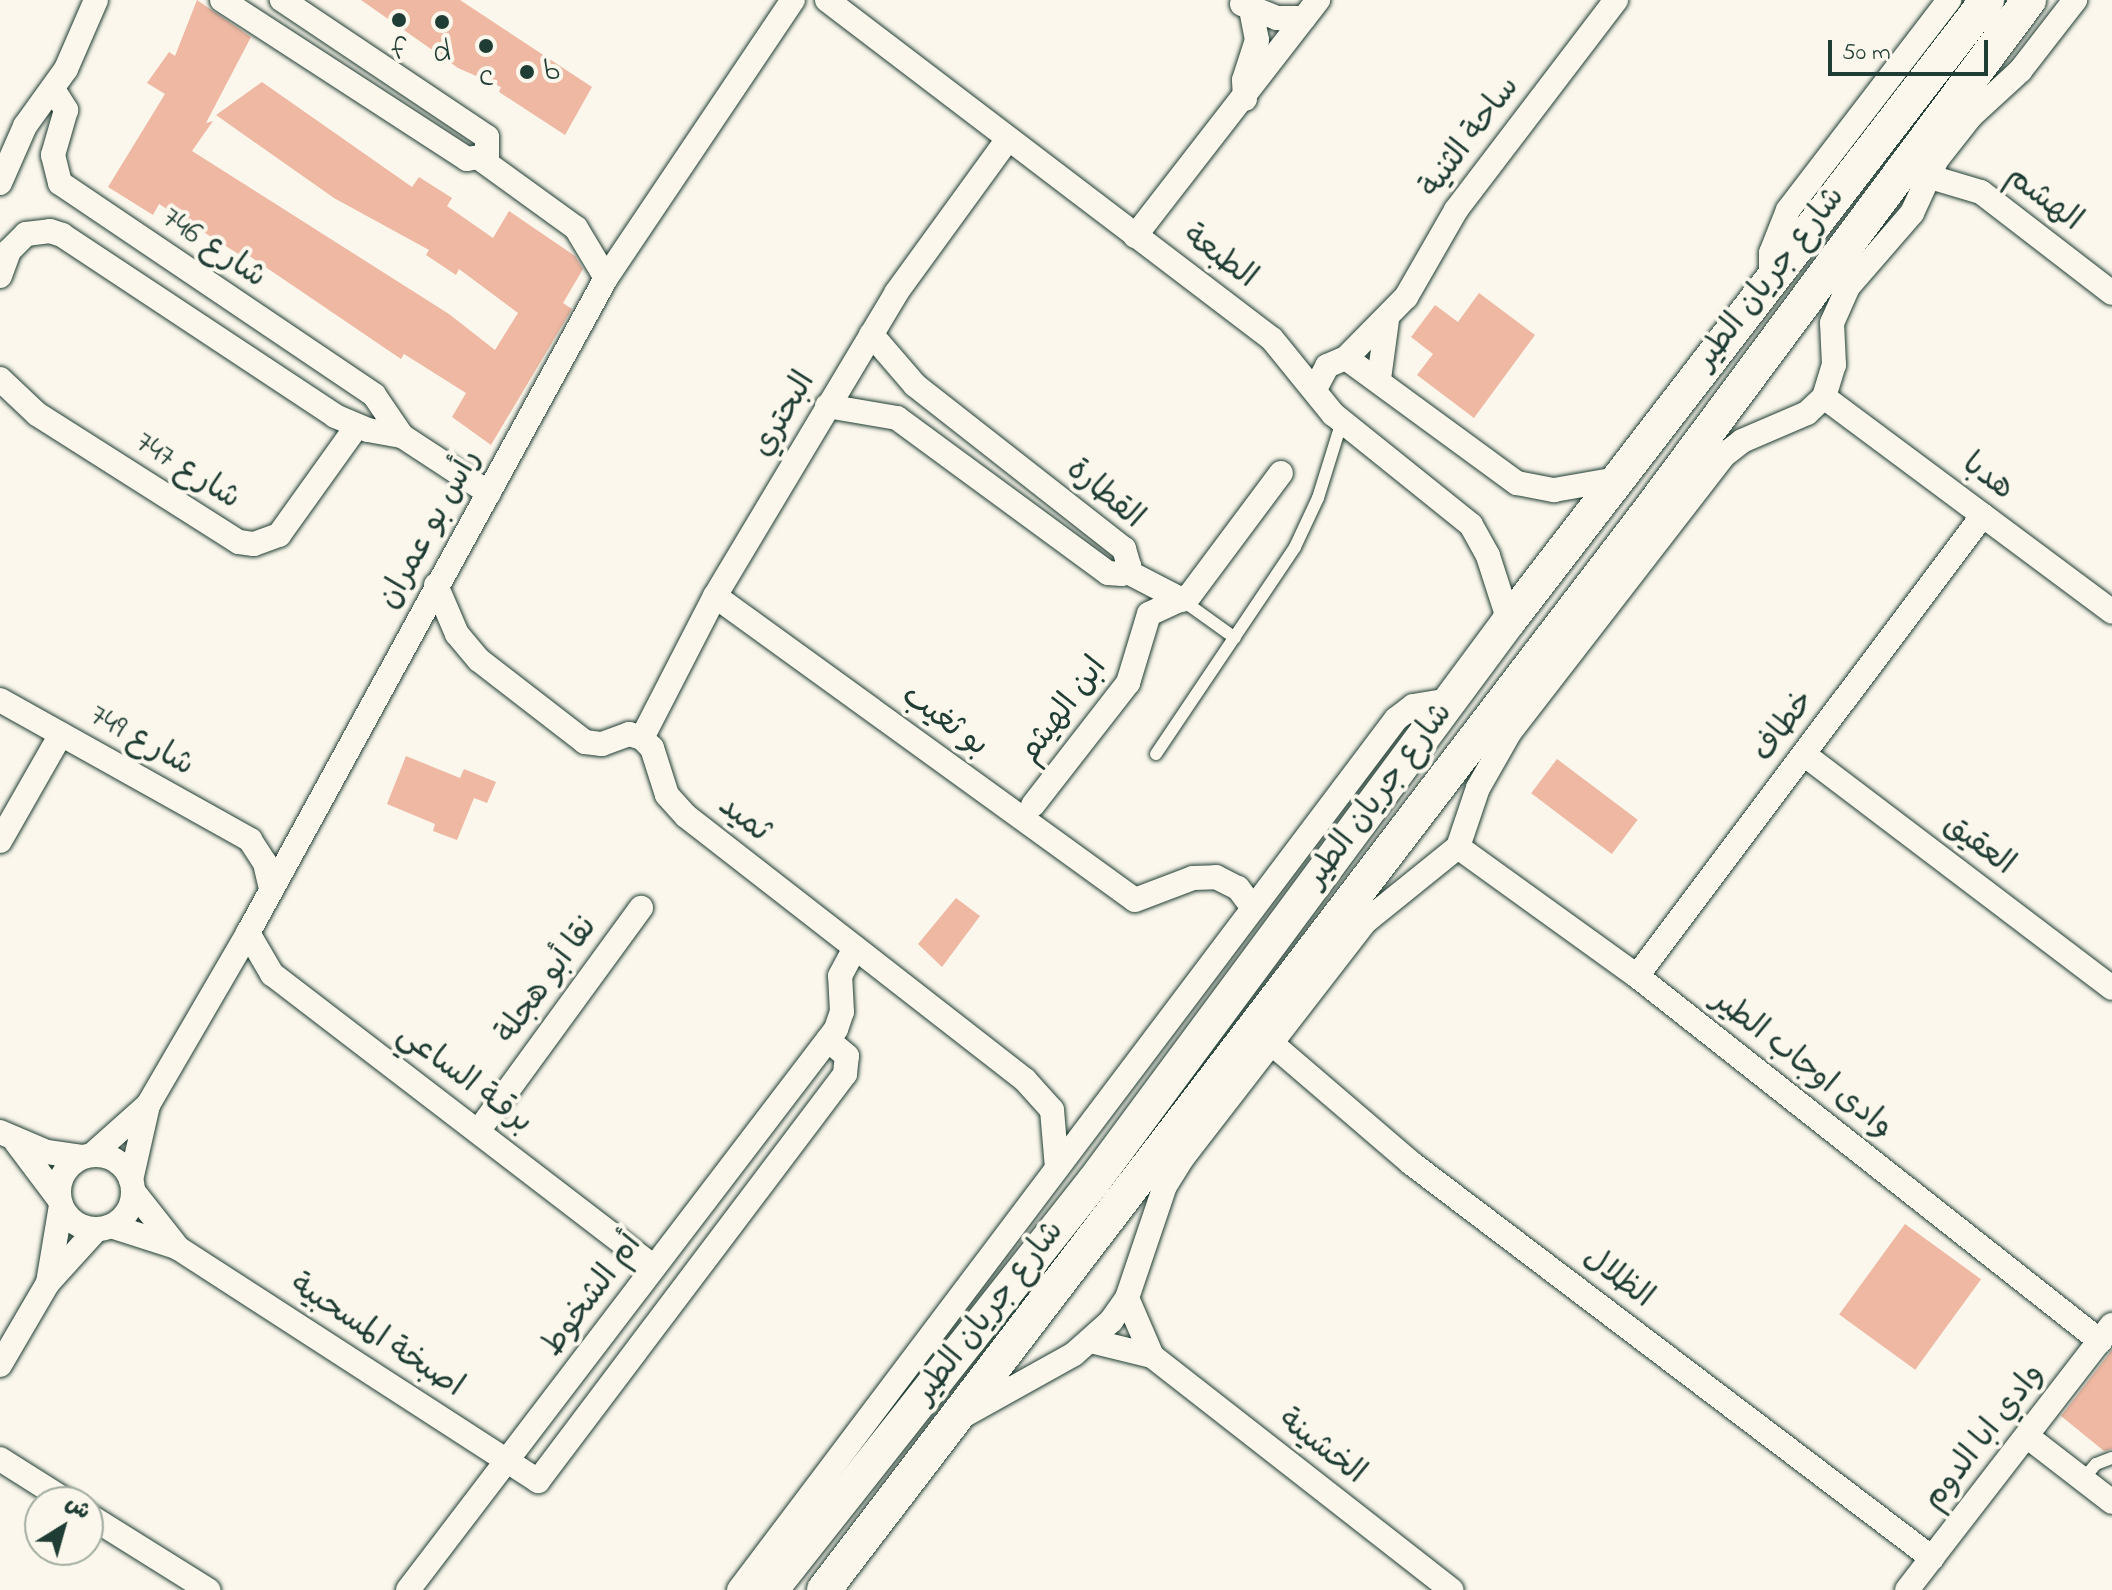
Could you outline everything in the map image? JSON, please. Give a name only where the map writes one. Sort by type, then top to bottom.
[{"type":"street","points":[[0,183],[25,126],[53,89],[96,0]]},
{"type":"street","points":[[222,0],[467,159],[482,160],[576,228],[606,278]]},
{"type":"street","points":[[282,0],[487,137],[491,148],[482,160]]},
{"type":"street","name":"رأس بو عمران","points":[[132,1186],[148,1105],[248,933],[606,278],[793,0]]},
{"type":"street","name":"الطبعة","points":[[827,0],[1272,339],[1342,421],[1471,525],[1491,565],[1509,621]]},
{"type":"street","name":"ساحة الثنية","points":[[1315,389],[1327,366],[1346,358],[1387,320],[1415,285],[1465,198],[1616,0]]},
{"type":"street","points":[[1771,278],[1771,253],[1788,210],[1949,0]]},
{"type":"street","name":"شارع جريان الطير","points":[[771,1590],[818,1508],[1094,1181],[1509,621],[1987,0]]},
{"type":"street","name":"شارع جريان الطير","points":[[824,1590],[1591,586],[1848,266],[2029,0]]},
{"type":"street","name":"شارع جريان الطير","points":[[948,1424],[1091,1341],[1127,1298],[1173,1172],[1270,1042],[1378,907],[1458,847],[1478,788],[1510,732],[1723,456],[1742,441],[1807,413],[1824,397],[1833,376],[1834,312],[1848,266],[1912,213],[1927,176],[1971,116],[2015,77],[2075,0]]},
{"type":"street","points":[[1244,4],[1277,18],[1311,9]]},
{"type":"street","points":[[1244,4],[1257,40],[1244,80],[1245,99]]},
{"type":"street","points":[[1135,236],[1245,99],[1311,9]]},
{"type":"street","name":"شارع 746","points":[[53,89],[66,110],[53,155],[60,183],[186,271],[374,395],[392,413],[402,436]]},
{"type":"street","name":"البحتري","points":[[642,738],[715,596],[827,406],[921,255],[1007,140]]},
{"type":"street","name":"الهشم","points":[[1927,176],[1981,192],[2112,293]]},
{"type":"street","name":"شارع 746","points":[[0,276],[16,241],[26,234],[50,231],[357,426],[402,436],[489,493]]},
{"type":"street","points":[[165,302],[186,271]]},
{"type":"street","points":[[1379,379],[1387,320]]},
{"type":"street","name":"القطارة","points":[[827,406],[897,418],[1102,569],[1112,575],[1126,571],[1131,560],[1124,549],[915,385],[871,334]]},
{"type":"street","points":[[1346,358],[1379,379],[1517,483],[1554,490],[1617,479]]},
{"type":"street","name":"شارع 747","points":[[0,379],[37,414],[239,542],[267,541],[289,525],[357,426]]},
{"type":"street","name":"هدبا","points":[[1824,397],[2112,612]]},
{"type":"street","name":"ابن الهيثم","points":[[1033,805],[1135,672],[1139,635],[1149,614],[1182,600],[1281,473]]},
{"type":"street","name":"خطاف","points":[[1637,976],[1983,515]]},
{"type":"street","points":[[1557,558],[1591,586]]},
{"type":"street","points":[[1126,571],[1182,600]]},
{"type":"street","points":[[436,585],[465,646],[581,739],[596,745],[629,734],[642,738]]},
{"type":"street","name":"بو ثغيب","points":[[715,596],[1135,900],[1193,878],[1216,877],[1238,888],[1253,908]]},
{"type":"street","name":"شارع 749","points":[[0,700],[250,840]]},
{"type":"street","points":[[739,1590],[818,1508],[1057,1168],[1396,719],[1413,706],[1450,700]]},
{"type":"street","points":[[0,841],[61,734]]},
{"type":"street","name":"ثميد","points":[[642,738],[652,748],[667,795],[677,808],[1025,1080],[1052,1110]]},
{"type":"street","name":"العقيق","points":[[1805,755],[2112,988]]},
{"type":"street","points":[[271,890],[265,863],[250,840],[279,838],[305,826]]},
{"type":"street","name":"وادى اوجاب الطير","points":[[1458,847],[1637,976],[2106,1333]]},
{"type":"street","name":"نقا أبو هجلة","points":[[479,1130],[641,908]]},
{"type":"street","name":"برقـة الساعي","points":[[248,933],[272,974],[654,1267]]},
{"type":"street","name":"أم الشخوط","points":[[408,1590],[828,1040],[840,1020],[840,976],[855,948]]},
{"type":"street","name":"أم الشخوط","points":[[538,1481],[848,1068],[847,1056],[828,1040]]},
{"type":"street","name":"الظلال","points":[[1270,1042],[1400,1155],[1932,1558]]},
{"type":"street","points":[[792,1090],[818,1109]]},
{"type":"street","name":"رأس بو عمران","points":[[87,1155],[148,1105]]},
{"type":"street","points":[[1057,1168],[1052,1110],[1070,1116],[1098,1114]]},
{"type":"street","points":[[0,1365],[48,1283],[104,1228],[127,1212],[132,1186],[112,1158],[7,1136]]},
{"type":"street","points":[[7,1136],[75,1223],[104,1228]]},
{"type":"street","points":[[48,1283],[64,1172],[87,1155]]},
{"type":"street","name":"اصبخة المسحبية","points":[[132,1186],[178,1248]]},
{"type":"street","points":[[703,1205],[729,1225]]},
{"type":"street","name":"اصبخة المسحبية","points":[[104,1228],[178,1248],[538,1481]]},
{"type":"street","name":"الخشينة","points":[[1127,1298],[1152,1356]]},
{"type":"street","name":"وادي ابا الدوم","points":[[1907,1590],[2106,1333]]},
{"type":"street","name":"الخشينة","points":[[1091,1341],[1152,1356],[1442,1587]]},
{"type":"street","points":[[2028,1437],[2112,1502]]},
{"type":"street","points":[[0,1459],[43,1486]]},
{"type":"street","points":[[104,1525],[208,1590]]},
{"type":"lane","points":[[1156,754],[1295,547],[1318,498],[1342,421]]},
{"type":"lane","points":[[1182,600],[1235,638]]},
{"type":"lane","points":[[2083,1479],[2096,1464],[2112,1458]]},
{"type":"building","points":[[197,0],[251,37],[206,123],[213,121],[192,151],[449,314],[495,350],[518,313],[459,269],[456,275],[426,255],[429,250],[334,198],[216,115],[262,82],[412,187],[419,177],[452,198],[447,206],[493,238],[509,211],[575,256],[583,269],[563,303],[572,309],[491,445],[452,417],[466,393],[404,354],[401,359],[242,251],[240,255],[159,204],[153,215],[108,187],[165,94],[147,83],[169,52],[175,56]]},
{"type":"building","points":[[361,0],[460,0],[592,87],[565,135],[499,92],[501,87],[458,68]]},
{"type":"building","points":[[1479,293],[1535,335],[1474,418],[1417,375],[1433,354],[1411,337],[1435,305],[1458,322]]},
{"type":"building","points":[[406,756],[460,778],[464,769],[496,782],[487,803],[474,798],[457,840],[433,831],[435,824],[387,804]]},
{"type":"building","points":[[1557,759],[1638,820],[1612,854],[1531,793]]},
{"type":"building","points":[[956,898],[980,916],[942,967],[918,944]]},
{"type":"building","points":[[1905,1224],[1981,1279],[1915,1370],[1839,1315]]},
{"type":"building","points":[[2112,1350],[2112,1449],[2104,1451],[2061,1416]]},
{"type":"place","name":"f","points":[[399,20]]},
{"type":"place","name":"d","points":[[442,22]]},
{"type":"place","name":"c","points":[[486,46]]},
{"type":"place","name":"b","points":[[527,72]]}]
